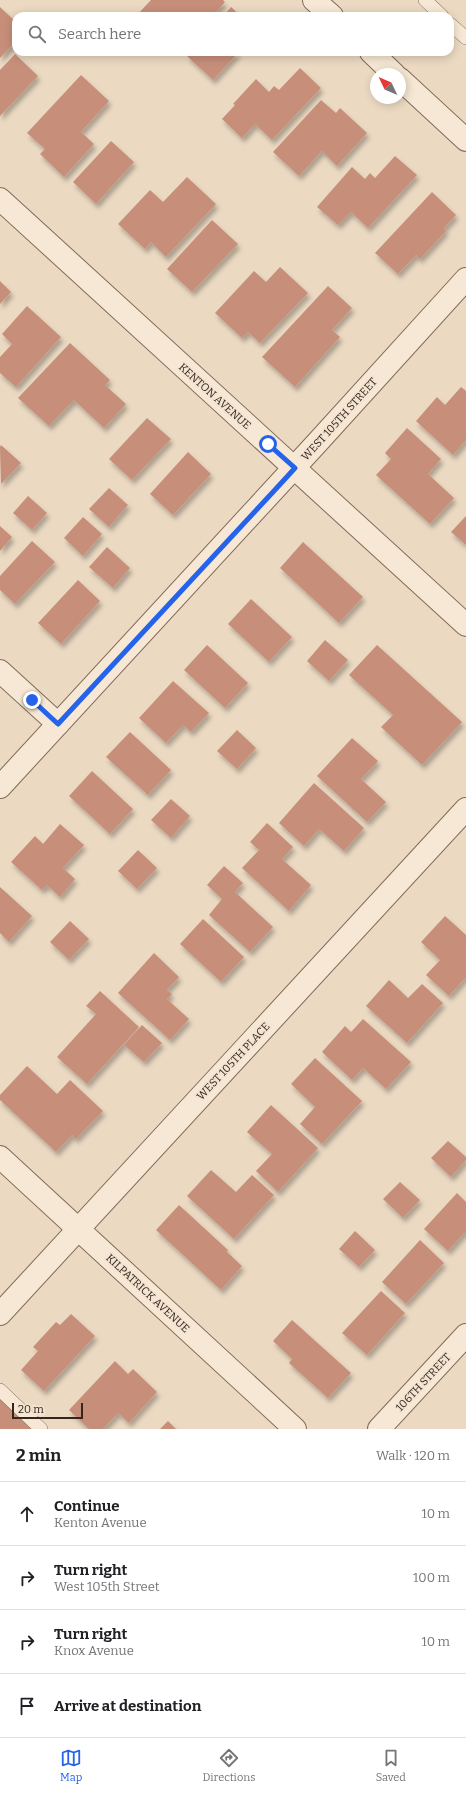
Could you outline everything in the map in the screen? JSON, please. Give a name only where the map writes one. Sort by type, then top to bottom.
[{"type":"street","points":[[314,0],[328,12]]},
{"type":"street","points":[[375,56],[388,68]]},
{"type":"street","points":[[406,85],[466,140]]},
{"type":"street","name":"KENTON AVENUE","points":[[0,199],[466,625]]},
{"type":"street","name":"WEST 105TH STREET","points":[[0,787],[295,468],[466,279]]},
{"type":"street","points":[[0,671],[58,724]]},
{"type":"street","name":"WEST 105TH PLACE","points":[[0,1314],[466,808]]},
{"type":"street","name":"KILPATRICK AVENUE","points":[[0,1157],[295,1429]]},
{"type":"street","name":"106TH STREET","points":[[379,1429],[466,1335]]},
{"type":"lane","points":[[425,0],[438,12]]},
{"type":"lane","points":[[454,28],[466,38]]},
{"type":"lane","points":[[0,1390],[41,1429]]},
{"type":"building","points":[[151,0],[223,0],[225,2],[216,12],[140,12]]},
{"type":"building","points":[[0,7],[12,18],[12,45],[0,58]]},
{"type":"building","points":[[231,7],[237,12],[227,12]]},
{"type":"building","points":[[13,56],[17,56],[38,76],[0,116],[0,70]]},
{"type":"building","points":[[187,56],[235,56],[213,80]]},
{"type":"building","points":[[300,68],[321,88],[272,140],[255,124],[242,138],[222,119],[235,105],[233,104],[256,79],[269,92],[274,86],[279,90]]},
{"type":"building","points":[[81,75],[109,101],[81,132],[94,144],[64,177],[40,154],[45,149],[27,133]]},
{"type":"building","points":[[321,100],[336,113],[340,108],[367,133],[337,166],[322,151],[299,176],[273,152]]},
{"type":"building","points":[[111,141],[134,162],[96,204],[73,182]]},
{"type":"building","points":[[395,156],[417,175],[368,228],[351,212],[338,225],[317,207],[352,167],[365,179],[370,173],[375,178]]},
{"type":"building","points":[[187,177],[216,204],[166,257],[151,242],[145,249],[118,224],[150,190],[163,202]]},
{"type":"building","points":[[432,192],[456,215],[444,228],[446,231],[420,259],[416,255],[398,274],[375,253]]},
{"type":"building","points":[[212,220],[238,244],[192,292],[167,269]]},
{"type":"building","points":[[280,267],[308,293],[260,343],[248,332],[242,338],[215,313],[254,271],[266,282]]},
{"type":"building","points":[[0,281],[11,292],[0,304]]},
{"type":"building","points":[[328,286],[352,308],[332,330],[340,337],[295,387],[262,357]]},
{"type":"building","points":[[27,306],[61,337],[16,387],[0,373],[0,357],[12,344],[2,334]]},
{"type":"building","points":[[70,343],[110,380],[105,385],[126,404],[104,428],[74,400],[49,426],[18,398]]},
{"type":"building","points":[[461,387],[466,391],[466,440],[453,455],[416,421],[437,397],[445,405]]},
{"type":"building","points":[[147,418],[171,439],[132,480],[109,459]]},
{"type":"building","points":[[407,428],[441,459],[428,474],[454,498],[430,524],[376,475],[391,459],[385,453]]},
{"type":"building","points":[[1,445],[21,463],[1,484],[0,447]]},
{"type":"building","points":[[188,452],[211,474],[173,515],[150,494]]},
{"type":"building","points":[[109,488],[128,505],[109,527],[89,509]]},
{"type":"building","points":[[28,496],[47,513],[32,530],[13,513]]},
{"type":"building","points":[[466,516],[466,545],[451,532]]},
{"type":"building","points":[[83,517],[102,534],[83,556],[64,538]]},
{"type":"building","points":[[0,526],[12,537],[0,551]]},
{"type":"building","points":[[32,541],[55,562],[15,604],[0,590],[0,576]]},
{"type":"building","points":[[303,542],[363,597],[339,623],[280,568]]},
{"type":"building","points":[[107,547],[130,568],[113,588],[89,567]]},
{"type":"building","points":[[78,580],[100,601],[61,644],[38,623]]},
{"type":"building","points":[[251,599],[292,637],[269,662],[228,624]]},
{"type":"building","points":[[325,640],[348,660],[329,681],[307,661]]},
{"type":"building","points":[[207,645],[248,683],[225,708],[184,670]]},
{"type":"building","points":[[377,645],[462,722],[422,765],[381,727],[393,715],[349,675]]},
{"type":"building","points":[[173,681],[209,713],[191,732],[183,725],[166,743],[139,718]]},
{"type":"building","points":[[237,730],[256,748],[237,769],[217,751]]},
{"type":"building","points":[[130,732],[171,770],[148,795],[106,757]]},
{"type":"building","points":[[352,738],[378,761],[361,779],[386,802],[367,822],[317,776]]},
{"type":"building","points":[[92,771],[133,809],[110,834],[69,796]]},
{"type":"building","points":[[314,783],[364,828],[344,851],[319,829],[304,846],[279,823]]},
{"type":"building","points":[[171,799],[190,816],[171,838],[151,820]]},
{"type":"building","points":[[267,823],[293,847],[282,859],[311,885],[289,911],[242,868],[259,850],[250,842]]},
{"type":"building","points":[[60,824],[84,845],[63,868],[75,879],[60,897],[47,885],[42,890],[11,862],[35,836],[43,844]]},
{"type":"building","points":[[138,850],[157,868],[137,889],[118,871]]},
{"type":"building","points":[[224,866],[243,883],[235,892],[273,927],[250,952],[209,915],[222,899],[207,885]]},
{"type":"building","points":[[0,887],[32,916],[9,942],[0,933]]},
{"type":"building","points":[[445,916],[466,935],[466,977],[449,996],[426,975],[440,960],[421,942]]},
{"type":"building","points":[[203,919],[244,957],[221,982],[180,944]]},
{"type":"building","points":[[70,921],[89,939],[69,960],[50,942]]},
{"type":"building","points":[[154,953],[179,977],[167,990],[172,994],[167,999],[189,1019],[170,1040],[118,993]]},
{"type":"building","points":[[389,980],[408,998],[422,984],[443,1003],[407,1043],[366,1006]]},
{"type":"building","points":[[100,991],[139,1027],[87,1084],[57,1057],[96,1014],[86,1006]]},
{"type":"building","points":[[363,1019],[411,1062],[386,1089],[363,1068],[352,1080],[322,1052],[345,1026],[351,1032]]},
{"type":"building","points":[[142,1025],[162,1043],[144,1062],[124,1045]]},
{"type":"building","points":[[315,1058],[362,1101],[322,1144],[300,1124],[315,1107],[291,1084]]},
{"type":"building","points":[[27,1066],[57,1094],[70,1080],[103,1111],[76,1139],[72,1135],[56,1152],[0,1100],[0,1095]]},
{"type":"building","points":[[271,1105],[318,1148],[278,1192],[256,1171],[272,1154],[247,1132]]},
{"type":"building","points":[[448,1141],[466,1157],[466,1160],[451,1177],[431,1158]]},
{"type":"building","points":[[211,1170],[236,1192],[252,1175],[274,1195],[234,1239],[187,1196]]},
{"type":"building","points":[[400,1182],[420,1200],[403,1218],[383,1199]]},
{"type":"building","points":[[457,1193],[466,1202],[466,1234],[464,1233],[448,1251],[424,1229]]},
{"type":"building","points":[[179,1205],[228,1250],[227,1252],[242,1266],[221,1290],[156,1230]]},
{"type":"building","points":[[355,1231],[375,1250],[359,1267],[339,1249]]},
{"type":"building","points":[[420,1240],[444,1263],[406,1304],[382,1282]]},
{"type":"building","points":[[381,1291],[405,1313],[367,1355],[342,1333]]},
{"type":"building","points":[[71,1314],[95,1336],[44,1391],[21,1370],[38,1351],[33,1347],[56,1322],[60,1325]]},
{"type":"building","points":[[292,1320],[351,1373],[328,1398],[289,1363],[292,1359],[273,1341]]},
{"type":"building","points":[[115,1361],[128,1374],[133,1369],[157,1392],[129,1423],[118,1413],[103,1429],[89,1429],[69,1410]]},
{"type":"building","points":[[0,1398],[34,1429],[0,1429]]},
{"type":"building","points":[[168,1421],[176,1429],[160,1429]]},
{"type":"route","points":[[32,700],[58,724],[273,492],[295,468],[268,444]]}]
